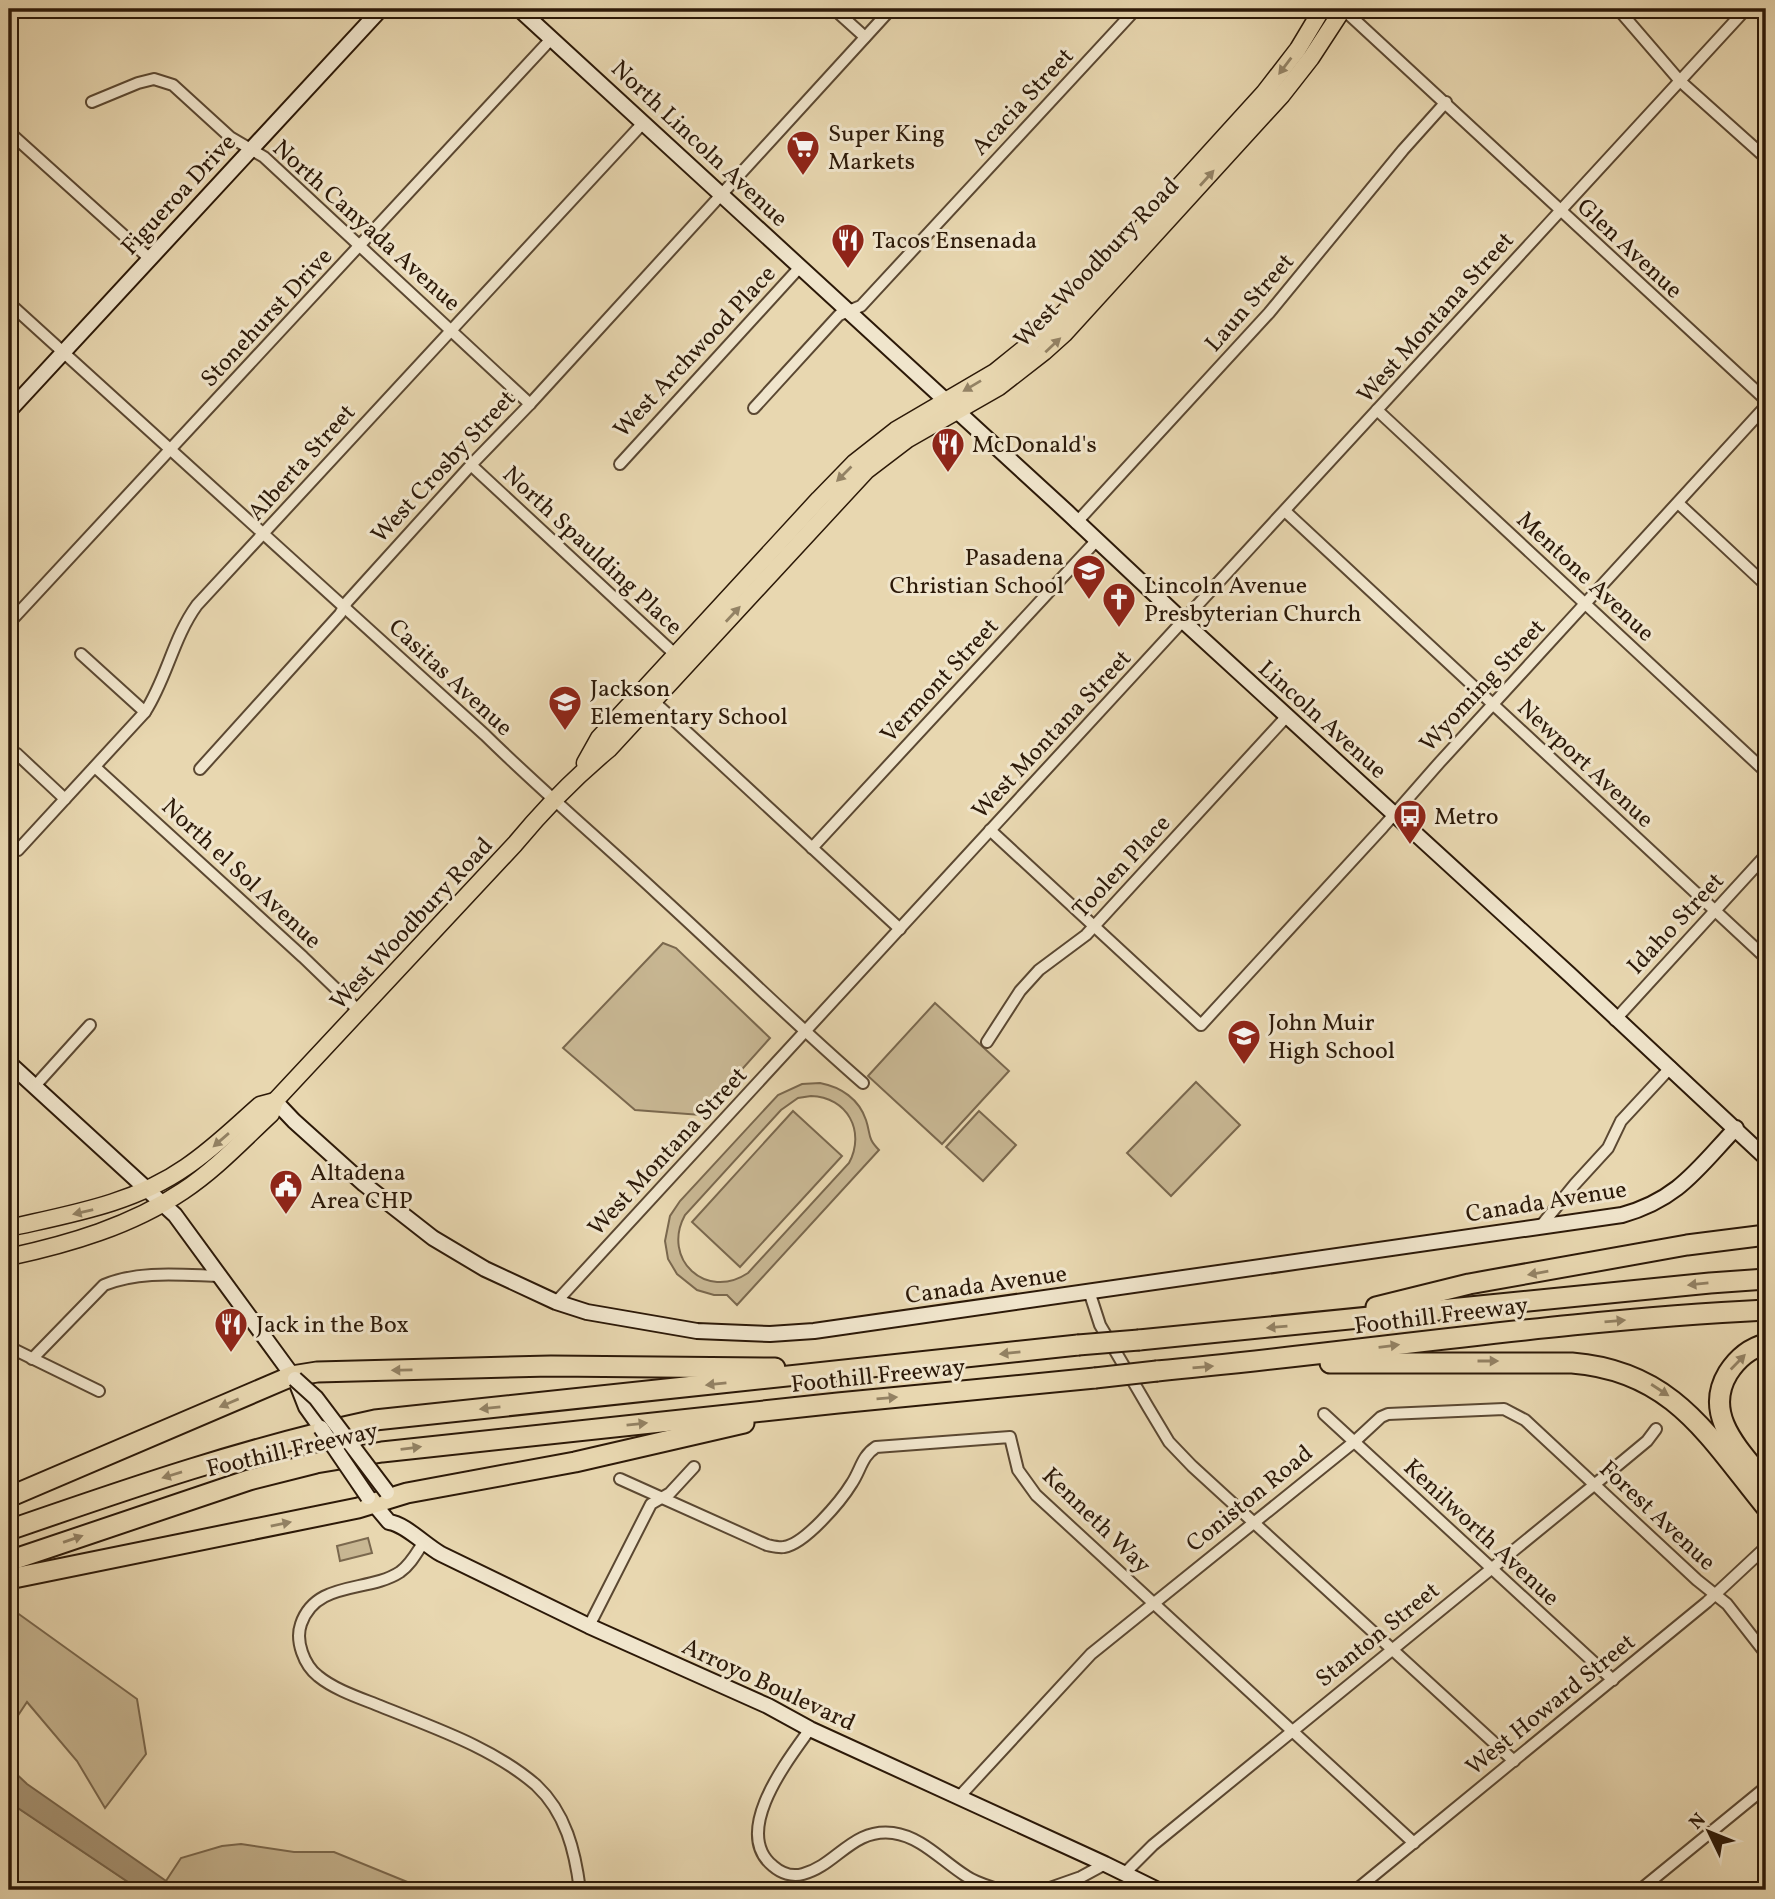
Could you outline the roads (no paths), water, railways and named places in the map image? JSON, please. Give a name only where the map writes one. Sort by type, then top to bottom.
[{"type":"highway","points":[[1314,1323],[1469,1284],[1687,1245],[1766,1235]]},
{"type":"highway","name":"Foothill Freeway","points":[[9,1530],[141,1484],[296,1437],[375,1420],[1078,1345],[1766,1279]]},
{"type":"highway","name":"Foothill Freeway","points":[[9,1561],[249,1480],[316,1463],[432,1446],[1248,1362],[1592,1323],[1766,1310]]},
{"type":"highway","points":[[1766,1344],[1743,1356],[1730,1369],[1722,1385],[1719,1406],[1728,1435],[1766,1483]]},
{"type":"highway","points":[[1248,1362],[1532,1362],[1580,1363],[1612,1368],[1649,1383],[1675,1401],[1701,1427],[1766,1507]]},
{"type":"highway","points":[[9,1497],[294,1378],[321,1372],[551,1366],[857,1370]]},
{"type":"highway","points":[[9,1578],[358,1508],[380,1497],[575,1462],[838,1403]]},
{"type":"main road","name":"West Woodbury Road","points":[[9,1257],[109,1229],[163,1203],[184,1191],[271,1114],[275,1101],[515,844],[552,800],[608,749],[648,696],[681,660],[866,471],[1053,324],[1264,93],[1298,49],[1322,9]]},
{"type":"main road","name":"West Woodbury Road","points":[[951,406],[1021,372],[1083,314],[1282,95],[1311,58],[1343,9]]},
{"type":"main road","name":"West Woodbury Road","points":[[9,1228],[88,1211],[125,1199],[186,1167],[260,1104],[275,1101]]},
{"type":"street","name":"Figueroa Drive","points":[[9,411],[382,9]]},
{"type":"street","name":"North Lincoln Avenue","points":[[519,9],[849,312]]},
{"type":"street","points":[[834,9],[865,37]]},
{"type":"street","name":"West Crosby Street","points":[[201,769],[471,464],[530,404],[891,9]]},
{"type":"street","name":"Acacia Street","points":[[754,408],[839,315],[861,306],[1136,9]]},
{"type":"street","name":"Glen Avenue","points":[[1343,9],[1766,400]]},
{"type":"street","points":[[1618,9],[1681,81],[1766,158]]},
{"type":"street","name":"West Montana Street","points":[[556,1302],[1182,621],[1286,512],[1746,9]]},
{"type":"street","name":"Stonehurst Drive","points":[[9,623],[552,38]]},
{"type":"street","name":"North Canyada Avenue","points":[[92,102],[154,79],[173,85],[230,137],[264,157],[530,404]]},
{"type":"street","name":"Laun Street","points":[[1076,523],[1269,313],[1446,102]]},
{"type":"street","name":"Alberta Street","points":[[18,849],[145,712],[156,695],[177,638],[197,605],[643,122]]},
{"type":"street","points":[[9,132],[150,259]]},
{"type":"street","name":"West Archwood Place","points":[[620,464],[800,267]]},
{"type":"street","name":"Casitas Avenue","points":[[9,303],[863,1083]]},
{"type":"street","name":"Lincoln Avenue","points":[[849,312],[1569,974],[1615,1020],[1671,1067],[1766,1158]]},
{"type":"street","name":"Wyoming Street","points":[[1093,925],[1201,1025],[1766,407]]},
{"type":"street","name":"Mentone Avenue","points":[[1377,410],[1766,772]]},
{"type":"street","name":"North Spaulding Place","points":[[471,464],[681,660]]},
{"type":"street","points":[[1678,503],[1766,585]]},
{"type":"street","name":"Newport Avenue","points":[[1286,512],[1766,958]]},
{"type":"street","name":"Vermont Street","points":[[812,848],[1096,541]]},
{"type":"street","points":[[81,654],[145,712]]},
{"type":"street","points":[[648,696],[900,929]]},
{"type":"street","name":"Toolen Place","points":[[987,1042],[1002,1015],[1026,984],[1039,970],[1086,935],[1287,716]]},
{"type":"street","points":[[9,750],[17,754],[65,799]]},
{"type":"street","name":"North el Sol Avenue","points":[[95,767],[303,957],[359,1012]]},
{"type":"street","points":[[990,831],[1093,925]]},
{"type":"street","name":"Idaho Street","points":[[1615,1020],[1766,855]]},
{"type":"street","points":[[34,1087],[90,1025]]},
{"type":"street","name":"Arroyo Boulevard","points":[[9,1063],[147,1188],[185,1228],[294,1378],[316,1398],[380,1497],[402,1512],[400,1524],[423,1543],[589,1626],[768,1706],[810,1729],[1158,1890]]},
{"type":"street","points":[[1540,1227],[1608,1148],[1621,1121],[1671,1067]]},
{"type":"street","name":"Canada Avenue","points":[[275,1101],[364,1184],[433,1238],[485,1269],[556,1302],[587,1312],[658,1326],[734,1334],[838,1328],[1622,1215],[1644,1209],[1681,1187],[1736,1128]]},
{"type":"street","points":[[32,1359],[104,1285],[133,1277],[220,1276]]},
{"type":"street","points":[[1089,1292],[1100,1325],[1169,1443],[1514,1760]]},
{"type":"street","points":[[9,1347],[99,1391]]},
{"type":"street","name":"Coniston Road","points":[[958,1797],[1091,1654],[1252,1521],[1354,1442],[1381,1417],[1388,1414],[1504,1409],[1515,1413]]},
{"type":"street","name":"Forest Avenue","points":[[1515,1413],[1727,1604],[1766,1654]]},
{"type":"street","name":"Kenilworth Avenue","points":[[1324,1414],[1613,1680]]},
{"type":"street","name":"Stanton Street","points":[[1125,1873],[1153,1845],[1292,1730],[1594,1486],[1647,1441],[1656,1429]]},
{"type":"street","name":"Kenneth Way","points":[[620,1479],[767,1545],[784,1548],[803,1539],[843,1495],[853,1482],[867,1452],[876,1447],[1010,1437],[1018,1470],[1036,1495],[1414,1843]]},
{"type":"street","points":[[589,1626],[651,1504],[670,1493],[694,1466]]},
{"type":"street","points":[[423,1543],[411,1562],[397,1574],[333,1592],[309,1608],[301,1624],[300,1647],[311,1669],[320,1678],[358,1697],[477,1746],[505,1762],[538,1787],[567,1826],[580,1890]]},
{"type":"street","name":"West Howard Street","points":[[1356,1890],[1715,1595],[1766,1547]]},
{"type":"street","points":[[810,1729],[775,1782],[761,1815],[761,1852],[775,1868],[795,1875],[806,1873],[818,1868],[852,1842],[879,1833],[891,1833],[914,1840],[968,1878],[1000,1890]]},
{"type":"street","points":[[1640,1890],[1766,1787]]},
{"type":"street","points":[[1044,1890],[1081,1877],[1105,1864]]},
{"type":"place","name":"Super King Markets","points":[[803,177]]},
{"type":"place","name":"Tacos Ensenada","points":[[848,270]]},
{"type":"place","name":"McDonald's","points":[[948,474]]},
{"type":"place","name":"Pasadena Christian School","points":[[1089,601]]},
{"type":"place","name":"Lincoln Avenue Presbyterian Church","points":[[1119,629]]},
{"type":"place","name":"Jackson Elementary School","points":[[565,732]]},
{"type":"place","name":"Metro","points":[[1410,846]]},
{"type":"place","name":"John Muir High School","points":[[1244,1066]]},
{"type":"place","name":"Altadena Area CHP","points":[[286,1216]]},
{"type":"place","name":"Jack in the Box","points":[[231,1354]]}]
